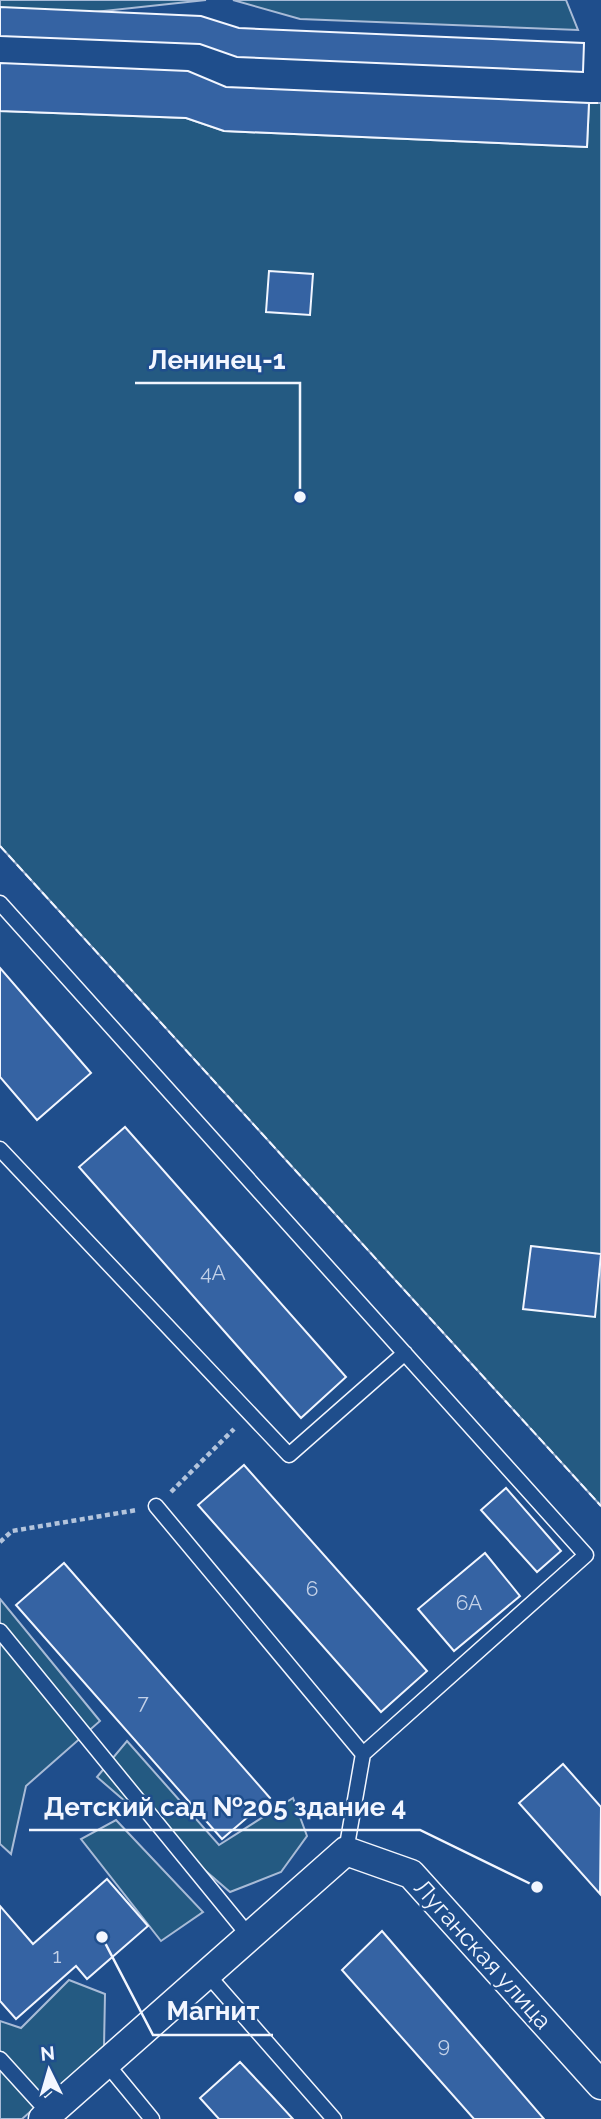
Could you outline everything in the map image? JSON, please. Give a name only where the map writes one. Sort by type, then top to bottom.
[{"type":"street","points":[[46,2116],[345,1851]]},
{"type":"street","name":"Луганская улица","points":[[345,1851],[411,1874],[601,2085]]},
{"type":"lane","points":[[0,903],[586,1555],[363,1754],[345,1851]]},
{"type":"lane","points":[[0,1149],[289,1455],[405,1353]]},
{"type":"lane","points":[[156,1506],[363,1754]]},
{"type":"lane","points":[[0,1631],[249,1936]]},
{"type":"lane","points":[[207,1974],[334,2119]]},
{"type":"lane","points":[[0,2059],[46,2116]]},
{"type":"lane","points":[[106,2063],[152,2119]]},
{"type":"path","points":[[0,1542],[12,1531],[156,1506],[229,1433]]},
{"type":"shaded area","points":[[0,0],[206,0],[11,21],[0,20]]},
{"type":"shaded area","points":[[233,0],[566,0],[578,30],[300,19]]},
{"type":"shaded area","points":[[589,103],[601,103],[601,1506],[0,846],[0,111],[186,118],[224,131],[587,147]]},
{"type":"shaded area","points":[[0,1599],[100,1721],[26,1786],[11,1854],[0,1844]]},
{"type":"shaded area","points":[[127,1741],[219,1845],[293,1798],[307,1836],[281,1872],[230,1892],[97,1777]]},
{"type":"shaded area","points":[[116,1820],[203,1912],[161,1941],[81,1839]]},
{"type":"shaded area","points":[[69,1980],[105,1994],[104,2047],[22,2119],[0,2119],[0,2021],[21,2028]]},
{"type":"building","points":[[0,7],[201,16],[239,28],[584,43],[583,72],[237,57],[200,44],[0,36]]},
{"type":"building","points":[[0,63],[188,71],[226,87],[589,103],[587,147],[224,131],[186,118],[0,111]]},
{"type":"building","points":[[269,271],[313,274],[310,315],[266,312]]},
{"type":"building","points":[[0,968],[91,1073],[37,1120],[0,1077]]},
{"type":"building","points":[[125,1127],[346,1377],[301,1418],[79,1167]]},
{"type":"building","points":[[531,1246],[601,1254],[595,1317],[523,1309]]},
{"type":"building","points":[[244,1465],[427,1671],[381,1712],[198,1505]]},
{"type":"building","points":[[506,1488],[561,1551],[537,1572],[481,1510]]},
{"type":"building","points":[[485,1553],[520,1596],[454,1651],[418,1609]]},
{"type":"building","points":[[64,1563],[270,1798],[222,1839],[16,1605]]},
{"type":"building","points":[[563,1764],[601,1807],[600,1894],[519,1803]]},
{"type":"building","points":[[107,1879],[148,1926],[87,1979],[76,1966],[16,2019],[0,2001],[0,1906],[33,1944]]},
{"type":"building","points":[[382,1931],[544,2119],[474,2119],[342,1970]]},
{"type":"building","points":[[240,2062],[293,2119],[219,2119],[200,2098]]},
{"type":"fence","points":[[589,103],[601,103]]},
{"type":"fence","points":[[0,846],[601,1506]]},
{"type":"place","name":"Ленинец-1","points":[[300,497]]},
{"type":"place","name":"Детский сад №205 здание 4","points":[[537,1887]]},
{"type":"place","name":"Магнит","points":[[102,1937]]}]
